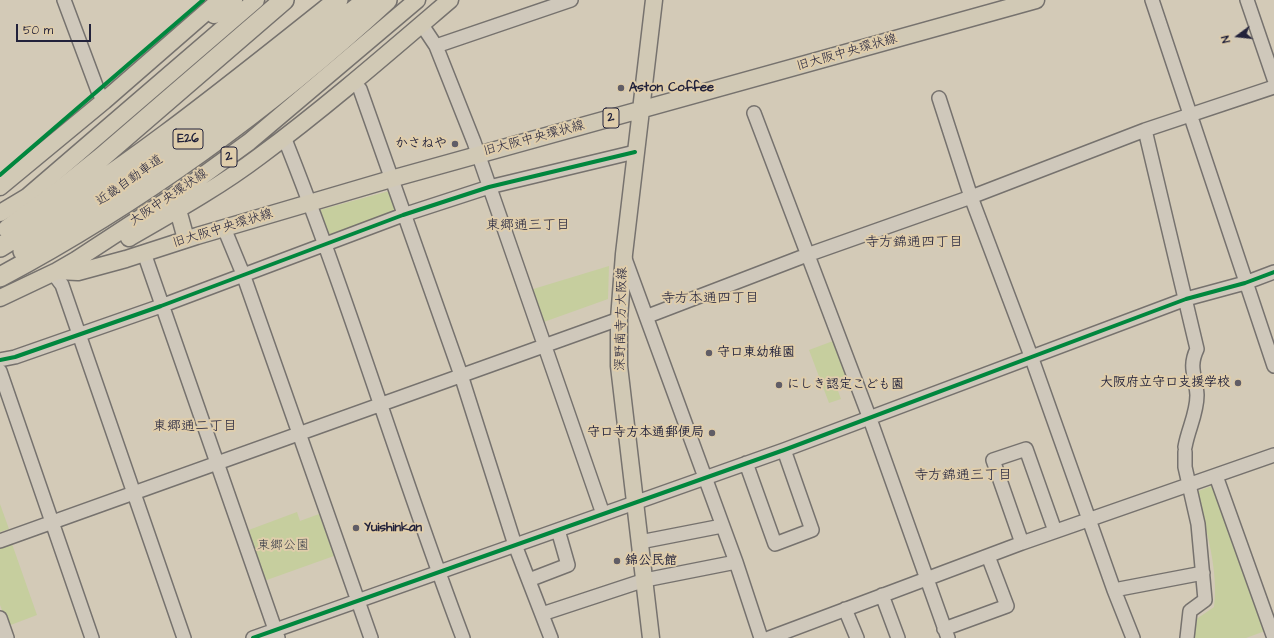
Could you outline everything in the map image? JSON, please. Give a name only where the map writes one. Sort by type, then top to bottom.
[{"type":"highway","points":[[0,234],[52,197],[102,157],[284,0]]},
{"type":"highway","name":"近畿自動車道","points":[[0,247],[55,213],[150,147],[338,0]]},
{"type":"highway","name":"近畿自動車道","points":[[0,265],[105,199],[161,159],[367,0]]},
{"type":"highway","points":[[0,277],[58,246],[146,191],[258,108],[355,30],[387,0]]},
{"type":"highway","points":[[355,30],[400,0]]},
{"type":"main road","points":[[0,187],[104,101],[220,0]]},
{"type":"main road","points":[[159,53],[234,0]]},
{"type":"main road","points":[[0,214],[27,197],[256,0]]},
{"type":"main road","name":"大阪中央環状線","points":[[0,298],[55,272],[76,260],[171,198],[249,142],[417,0]]},
{"type":"main road","name":"2","points":[[76,260],[96,256],[178,210],[260,157],[314,115],[450,0]]},
{"type":"main road","name":"深野南寺方大阪線","points":[[651,638],[619,366],[619,319],[624,254],[635,152],[654,0]]},
{"type":"main road","name":"旧大阪中央環状線","points":[[55,272],[78,272],[391,179],[1036,0]]},
{"type":"main road","points":[[178,210],[186,239]]},
{"type":"street","points":[[64,0],[98,91],[104,101]]},
{"type":"street","points":[[436,46],[571,0]]},
{"type":"street","points":[[1152,0],[1245,283],[1274,366]]},
{"type":"street","points":[[1247,0],[1274,79]]},
{"type":"street","points":[[422,25],[436,46],[478,155],[543,346],[603,514]]},
{"type":"street","points":[[648,316],[807,255],[971,197],[1145,130],[1191,116],[1274,87]]},
{"type":"street","points":[[360,89],[403,215],[461,375],[515,545],[550,638]]},
{"type":"street","points":[[939,98],[971,197],[1032,356],[1114,590],[1133,638]]},
{"type":"street","points":[[754,113],[870,419],[946,634],[1007,606],[988,556]]},
{"type":"street","points":[[1145,130],[1197,349],[1192,360],[1197,394],[1196,411],[1185,450],[1185,467],[1198,524],[1204,573],[1205,600],[1190,611],[1188,638]]},
{"type":"street","points":[[284,137],[310,202],[462,638]]},
{"type":"street","points":[[0,360],[15,357],[161,306],[403,215],[489,187],[635,152]]},
{"type":"street","points":[[224,228],[243,274],[371,638]]},
{"type":"street","points":[[144,253],[161,306],[217,462],[276,634]]},
{"type":"street","points":[[624,254],[648,316],[736,562],[761,638]]},
{"type":"street","points":[[55,272],[62,285],[184,638]]},
{"type":"street","points":[[253,638],[276,634],[358,601],[438,572],[870,419],[1032,356],[1186,299],[1245,283],[1274,272]]},
{"type":"street","points":[[0,541],[619,319]]},
{"type":"street","points":[[0,371],[54,522],[92,638]]},
{"type":"street","points":[[1022,543],[993,460],[1026,448],[1055,531]]},
{"type":"street","points":[[746,463],[775,544],[812,530],[784,450]]},
{"type":"street","points":[[769,638],[1055,531],[1274,455]]},
{"type":"street","points":[[1216,476],[1271,636]]},
{"type":"street","points":[[640,542],[722,526]]},
{"type":"street","points":[[529,580],[568,565],[558,530]]},
{"type":"street","points":[[542,614],[645,580],[736,562]]},
{"type":"street","points":[[1114,590],[1204,573]]},
{"type":"street","points":[[882,595],[898,638]]},
{"type":"street","points":[[845,609],[857,638]]},
{"type":"street","points":[[0,618],[7,638]]},
{"type":"green space","points":[[389,191],[396,214],[325,239],[316,211]]},
{"type":"green space","points":[[609,266],[608,299],[541,323],[530,290]]},
{"type":"green space","points":[[833,341],[846,376],[834,380],[841,399],[829,403],[809,350]]},
{"type":"green space","points":[[1214,485],[1249,580],[1265,631],[1246,638],[1195,638],[1195,620],[1214,607],[1215,593],[1215,579],[1211,550],[1196,492]]},
{"type":"green space","points":[[0,504],[9,529],[0,532]]},
{"type":"green space","name":"東郷公園","points":[[297,512],[300,521],[319,514],[334,556],[264,581],[246,531]]},
{"type":"green space","points":[[11,541],[37,615],[8,626],[0,605],[0,545]]},
{"type":"cycle path","points":[[0,175],[203,0]]},
{"type":"cycle path","points":[[0,360],[15,357],[161,306],[403,215],[489,187],[635,152]]},
{"type":"cycle path","points":[[253,638],[784,450],[1186,299],[1245,283],[1274,272]]},
{"type":"place","name":"Aston Coffee","points":[[621,88]]},
{"type":"place","name":"かさねや","points":[[455,144]]},
{"type":"place","name":"守口東幼稚園","points":[[709,353]]},
{"type":"place","name":"大阪府立守口支援学校","points":[[1238,383]]},
{"type":"place","name":"にしき認定こども園","points":[[779,385]]},
{"type":"place","name":"守口寺方本通郵便局","points":[[712,433]]},
{"type":"place","name":"Yuishinkan","points":[[356,528]]},
{"type":"place","name":"錦公民館","points":[[617,561]]},
{"type":"district","name":"東郷通三丁目","points":[[528,226]]},
{"type":"district","name":"寺方錦通四丁目","points":[[914,243]]},
{"type":"district","name":"寺方本通四丁目","points":[[710,299]]},
{"type":"district","name":"東郷通二丁目","points":[[195,427]]},
{"type":"district","name":"寺方錦通三丁目","points":[[963,476]]}]
